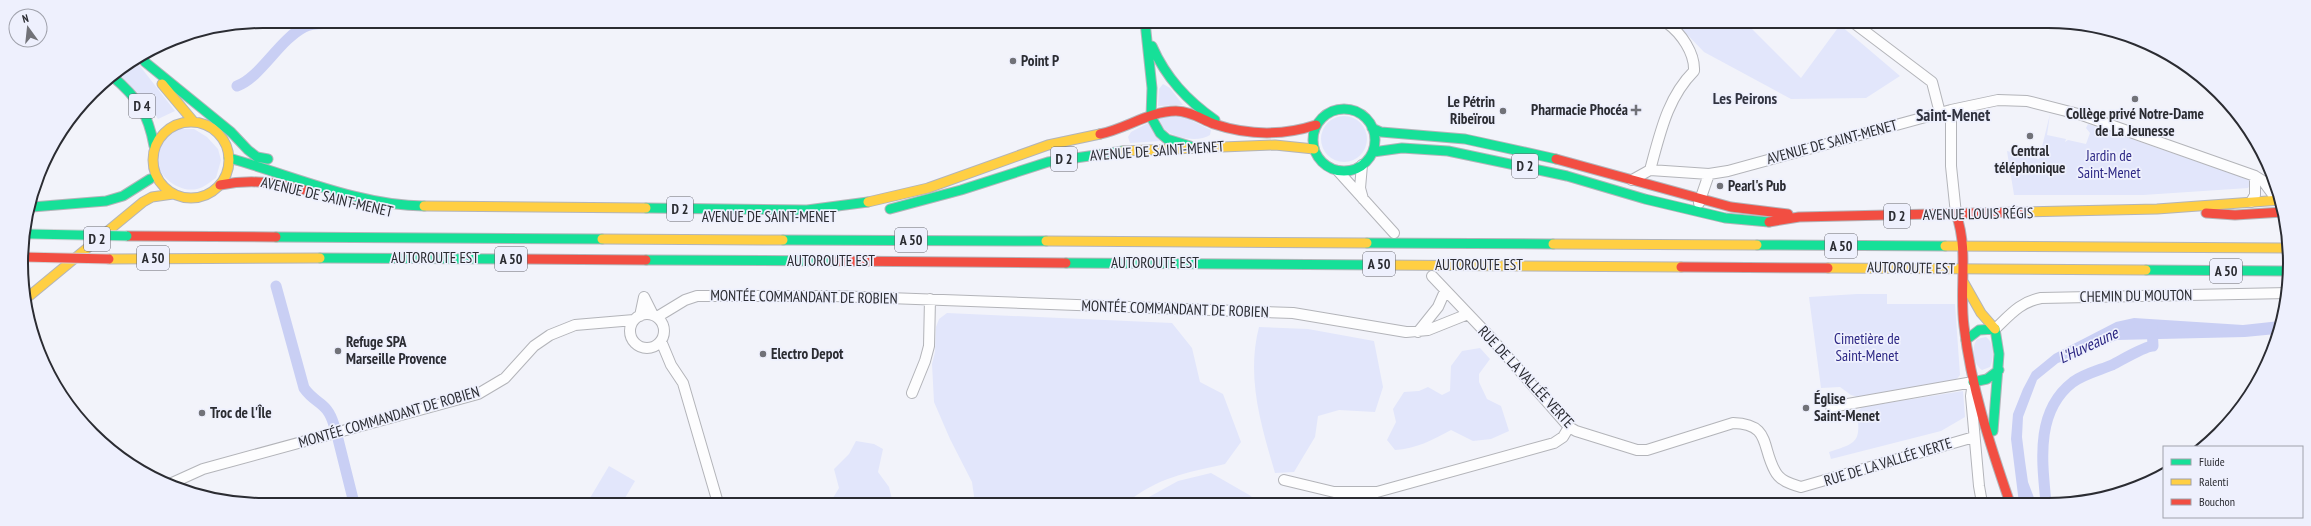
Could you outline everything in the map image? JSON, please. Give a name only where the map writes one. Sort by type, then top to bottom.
[{"type":"main road","points":[[1146,28],[1152,88],[1151,116],[1160,132],[1167,139],[1184,145],[1200,147]]},
{"type":"main road","points":[[1147,32],[1159,63],[1179,92],[1229,129]]},
{"type":"main road","points":[[143,60],[231,132],[248,150],[258,156],[268,158],[330,188]]},
{"type":"main road","name":"D 4","points":[[143,60],[194,121]]},
{"type":"main road","name":"D 4","points":[[116,80],[140,102],[150,121],[154,146]]},
{"type":"main road","points":[[1125,128],[1139,116],[1146,105],[1152,88]]},
{"type":"main road","name":"D 2","points":[[1125,128],[1160,112],[1174,110],[1190,112],[1229,129]]},
{"type":"main road","points":[[1348,110],[1364,117],[1372,128],[1375,140],[1373,152],[1362,165],[1347,171],[1338,171],[1323,163],[1314,149],[1313,138],[1316,125],[1324,117],[1335,111],[1348,110]]},
{"type":"main road","points":[[35,206],[106,201],[123,196],[150,179],[154,146],[158,137],[168,129],[180,123],[194,121],[210,126],[224,139],[230,158],[229,167],[220,185],[212,192],[200,198],[186,198],[173,194],[163,187],[156,178],[152,164]]},
{"type":"main road","name":"AVENUE DE SAINT-MENET","points":[[1229,129],[1239,131],[1291,132],[1316,125]]},
{"type":"main road","name":"AVENUE DE SAINT-MENET","points":[[230,158],[280,170],[330,188],[379,202],[405,206],[807,210],[842,207],[884,200],[928,188],[1040,148],[1125,128]]},
{"type":"main road","name":"D 2","points":[[1372,128],[1381,132],[1465,139],[1568,162],[1700,199]]},
{"type":"main road","name":"AVENUE DE SAINT-MENET","points":[[878,212],[933,198],[1048,162],[1109,151],[1275,145],[1314,149]]},
{"type":"main road","name":"D 2","points":[[1373,152],[1402,148],[1441,150],[1474,155],[1567,176],[1674,206]]},
{"type":"main road","name":"D 2","points":[[49,266],[130,200],[150,179]]},
{"type":"main road","name":"AVENUE DE SAINT-MENET","points":[[220,185],[260,180],[280,183],[359,206],[411,215],[828,218]]},
{"type":"main road","name":"D 2","points":[[30,295],[143,202],[152,197],[173,194]]},
{"type":"main road","name":"AVENUE LOUIS RÉGIS","points":[[1700,199],[1731,207],[1776,212],[1799,217]]},
{"type":"main road","name":"AVENUE LOUIS RÉGIS","points":[[1674,206],[1725,218],[1768,222],[1799,217],[2157,209],[2275,200]]},
{"type":"main road","name":"AVENUE LOUIS RÉGIS","points":[[2157,209],[2235,215],[2277,212]]},
{"type":"main road","points":[[1956,214],[1963,237],[1962,298],[1966,340],[1973,382],[2008,498]]},
{"type":"main road","name":"AUTOROUTE EST","points":[[30,234],[127,236],[2282,248]]},
{"type":"main road","name":"AUTOROUTE EST","points":[[28,258],[109,259],[241,257],[2282,271]]},
{"type":"main road","points":[[1963,280],[1982,313],[1995,329],[2000,350],[1999,370],[1992,412],[1994,453]]},
{"type":"main road","points":[[1966,340],[1978,330],[1995,329]]},
{"type":"main road","points":[[1973,382],[1987,379],[1999,370]]},
{"type":"street","points":[[1632,180],[1650,170],[1672,100],[1682,83],[1694,71],[1695,60],[1675,28]]},
{"type":"street","points":[[1861,28],[1932,82],[1940,113]]},
{"type":"street","name":"AVENUE DE SAINT-MENET","points":[[1650,170],[1709,174],[1728,171],[1951,110],[1998,100],[2027,101],[2082,115],[2255,176],[2263,181],[2272,192]]},
{"type":"street","points":[[1951,110],[1951,166],[1956,214]]},
{"type":"street","points":[[1362,165],[1360,188],[1362,198]]},
{"type":"street","points":[[1338,171],[1394,233]]},
{"type":"street","points":[[1674,206],[1694,207],[1698,204],[1709,174]]},
{"type":"street","points":[[2251,202],[2255,196],[2255,176]]},
{"type":"street","name":"RUE DE LA VALLÉE VERTE","points":[[1432,276],[1569,427],[1588,436],[1637,450],[1647,450],[1733,423],[1744,423],[1755,427],[1763,436],[1775,472],[1789,484],[1801,487],[1974,437]]},
{"type":"street","points":[[1418,332],[1438,307],[1445,291]]},
{"type":"street","points":[[643,293],[658,319],[664,336],[661,341],[652,348],[642,348],[636,344],[631,338],[643,293]]},
{"type":"street","name":"CHEMIN DU MOUTON","points":[[1995,329],[2017,307],[2028,301],[2041,298],[2281,293]]},
{"type":"street","name":"MONTÉE COMMANDANT DE ROBIEN","points":[[176,481],[203,469],[235,459],[478,394],[505,378],[534,346],[550,335],[575,325],[635,322],[658,319],[679,304],[697,296],[834,296],[1293,313],[1406,332],[1428,330],[1468,314]]},
{"type":"street","points":[[912,392],[925,361],[929,346],[930,299]]},
{"type":"street","points":[[661,341],[671,365],[683,383],[717,498]]},
{"type":"street","points":[[652,348],[671,365]]},
{"type":"street","points":[[1830,407],[1973,382],[1971,396],[1978,486],[1981,498]]},
{"type":"street","points":[[1284,480],[1334,492],[1349,498],[1377,492],[1554,444],[1563,437],[1569,427]]},
{"type":"green space","points":[[1681,28],[1751,28],[1801,78],[1838,28],[1844,28],[1900,76],[1866,98],[1791,99],[1704,52]]},
{"type":"green space","points":[[138,64],[175,111],[158,119],[148,103],[121,77]]},
{"type":"green space","points":[[1163,84],[1170,88],[1183,105],[1158,106],[1159,89]]},
{"type":"green space","name":"Jardin de Saint-Menet","points":[[2050,114],[2047,135],[2066,139],[2065,142],[2068,140],[2086,144],[2090,133],[2086,128],[2088,124],[2253,181],[2248,188],[2143,195],[2014,195],[2007,151],[2039,159]]},
{"type":"green space","points":[[1182,116],[1211,130],[1210,135],[1199,139],[1180,137],[1164,129],[1158,118]]},
{"type":"green space","points":[[1344,116],[1357,120],[1363,126],[1367,139],[1363,152],[1357,158],[1344,162],[1331,158],[1325,152],[1321,139],[1325,126],[1331,120]]},
{"type":"green space","points":[[1148,123],[1161,141],[1130,143],[1128,137],[1131,132]]},
{"type":"green space","points":[[178,129],[194,129],[207,137],[218,149],[221,160],[216,178],[205,186],[197,189],[180,187],[165,178],[160,170],[156,154],[159,145],[167,136]]},
{"type":"green space","name":"Cimetière de Saint-Menet","points":[[1887,294],[1887,304],[1955,304],[1960,375],[1955,381],[1858,397],[1851,395],[1840,387],[1821,388],[1809,297]]},
{"type":"green space","points":[[947,313],[1172,323],[1192,348],[1200,382],[1223,394],[1241,442],[1225,464],[1173,477],[1150,487],[1133,498],[974,498],[972,482],[950,439],[934,402],[932,364],[935,352],[936,327],[939,319]]},
{"type":"green space","points":[[1259,327],[1308,329],[1374,341],[1383,387],[1375,412],[1339,410],[1318,416],[1315,437],[1294,472],[1275,473],[1260,419],[1254,364],[1255,346]]},
{"type":"green space","points":[[1986,337],[1991,343],[1993,356],[1990,367],[1982,370],[1975,360],[1974,347],[1977,339]]},
{"type":"green space","points":[[1480,348],[1490,359],[1479,374],[1479,382],[1487,399],[1501,406],[1509,431],[1491,439],[1473,441],[1451,430],[1417,446],[1395,450],[1387,440],[1396,422],[1393,409],[1404,392],[1419,391],[1428,387],[1442,395],[1450,391],[1451,366],[1462,351]]},
{"type":"green space","name":"Cimetière de Saint-Menet","points":[[1963,391],[1965,417],[1941,431],[1831,459],[1829,452],[1846,446],[1855,440],[1858,430],[1857,412],[1862,407]]},
{"type":"green space","points":[[856,441],[874,444],[883,449],[878,472],[889,487],[892,498],[833,498],[839,488],[834,469],[849,454]]},
{"type":"green space","points":[[609,466],[635,481],[625,498],[590,498]]},
{"type":"green space","points":[[1211,473],[1252,498],[1147,498],[1178,481]]},
{"type":"water","name":"L'Huveaune","points":[[2134,318],[2243,325],[2276,321],[2272,334],[2245,337],[2117,340],[2058,363],[2037,380],[2023,417],[2022,437],[2028,482],[2034,498],[2018,498],[2011,439],[2013,414],[2032,372],[2054,354],[2116,322]]},
{"type":"waterway","points":[[237,86],[254,75],[286,41],[302,28]]},
{"type":"waterway","points":[[276,286],[304,388],[313,398],[325,407],[334,425]]},
{"type":"waterway","points":[[2046,498],[2043,470],[2044,438],[2052,407],[2061,394],[2077,379],[2112,365],[2145,348],[2153,346],[2152,326]]},
{"type":"waterway","points":[[338,439],[353,498]]},
{"type":"traffic: fast","points":[[1146,28],[1152,88],[1151,117],[1160,133],[1167,139],[1190,146]]},
{"type":"traffic: fast","points":[[1152,46],[1164,68],[1178,88],[1215,120]]},
{"type":"traffic: fast","points":[[145,62],[231,132],[248,150],[257,157],[268,159]]},
{"type":"traffic: fast","points":[[116,80],[135,99],[145,115],[152,134],[154,146]]},
{"type":"traffic: fast","points":[[1344,109],[1361,114],[1366,118],[1370,123],[1375,140],[1370,157],[1366,162],[1361,166],[1344,171],[1327,166],[1322,162],[1318,157],[1313,140],[1318,123],[1322,118],[1327,114],[1344,109]]},
{"type":"traffic: fast","points":[[1372,128],[1381,132],[1465,139],[1556,159]]},
{"type":"traffic: fast","points":[[1373,152],[1402,148],[1448,151],[1567,176],[1645,199],[1725,218],[1769,222]]},
{"type":"traffic: fast","points":[[890,209],[961,190],[1048,162],[1123,151]]},
{"type":"traffic: fast","points":[[229,158],[326,188],[375,201],[400,205],[424,206]]},
{"type":"traffic: fast","points":[[35,207],[106,201],[123,196],[150,179]]},
{"type":"traffic: fast","points":[[646,208],[807,210],[868,202]]},
{"type":"traffic: fast","points":[[30,234],[127,236]]},
{"type":"traffic: fast","points":[[276,237],[602,239]]},
{"type":"traffic: fast","points":[[783,240],[1046,241]]},
{"type":"traffic: fast","points":[[1367,243],[1553,244]]},
{"type":"traffic: fast","points":[[1757,245],[1945,246]]},
{"type":"traffic: fast","points":[[320,258],[517,259]]},
{"type":"traffic: fast","points":[[646,260],[835,261]]},
{"type":"traffic: fast","points":[[1066,263],[1381,265]]},
{"type":"traffic: fast","points":[[2146,270],[2282,271]]},
{"type":"traffic: fast","points":[[1966,340],[1979,330],[1995,329],[1999,354],[1993,431]]},
{"type":"traffic: fast","points":[[1973,382],[1987,379],[1999,370]]},
{"type":"traffic: slow","points":[[162,84],[193,121]]},
{"type":"traffic: slow","points":[[183,122],[199,122],[212,128],[223,139],[229,152],[229,160],[227,175],[212,192],[199,198],[183,198],[170,192],[155,175],[153,168],[153,152],[159,139],[176,124],[183,122]]},
{"type":"traffic: slow","points":[[868,202],[928,188],[1048,145],[1100,134]]},
{"type":"traffic: slow","points":[[1123,151],[1275,145],[1314,149]]},
{"type":"traffic: slow","points":[[30,295],[143,202],[152,197],[173,194]]},
{"type":"traffic: slow","points":[[2020,212],[2157,209],[2275,200]]},
{"type":"traffic: slow","points":[[424,206],[646,208]]},
{"type":"traffic: slow","points":[[602,239],[783,240]]},
{"type":"traffic: slow","points":[[1046,241],[1367,243]]},
{"type":"traffic: slow","points":[[1553,244],[1757,245]]},
{"type":"traffic: slow","points":[[1945,246],[2282,248]]},
{"type":"traffic: slow","points":[[109,259],[320,258]]},
{"type":"traffic: slow","points":[[1381,265],[1681,267]]},
{"type":"traffic: slow","points":[[1828,268],[2146,270]]},
{"type":"traffic: slow","points":[[1964,283],[1981,313],[1995,329]]},
{"type":"traffic: jam","points":[[1100,134],[1147,117],[1176,111],[1191,114],[1226,128],[1252,132],[1265,133],[1290,131],[1316,125]]},
{"type":"traffic: jam","points":[[1556,159],[1731,207],[1788,214]]},
{"type":"traffic: jam","points":[[220,185],[242,182],[263,182],[305,190]]},
{"type":"traffic: jam","points":[[1769,222],[1799,217],[2020,212]]},
{"type":"traffic: jam","points":[[2206,213],[2235,215],[2277,212]]},
{"type":"traffic: jam","points":[[1956,214],[1962,241],[1962,298],[1964,326],[1971,371],[1982,416],[2008,498]]},
{"type":"traffic: jam","points":[[127,236],[276,237]]},
{"type":"traffic: jam","points":[[28,257],[109,259]]},
{"type":"traffic: jam","points":[[517,259],[646,260]]},
{"type":"traffic: jam","points":[[835,261],[1066,263]]},
{"type":"traffic: jam","points":[[1681,267],[1828,268]]},
{"type":"place","name":"Point P","points":[[1013,61]]},
{"type":"place","name":"Collège privé Notre-Dame de La Jeunesse","points":[[2135,99]]},
{"type":"place","name":"Pharmacie Phocéa","points":[[1636,110]]},
{"type":"place","name":"Le Pétrin Ribeïrou","points":[[1503,111]]},
{"type":"place","name":"Central téléphonique","points":[[2030,136]]},
{"type":"place","name":"Pearl's Pub","points":[[1720,186]]},
{"type":"place","name":"Refuge SPA Marseille Provence","points":[[338,351]]},
{"type":"place","name":"Electro Depot","points":[[763,354]]},
{"type":"place","name":"Église Saint-Menet","points":[[1806,408]]},
{"type":"place","name":"Troc de l'Île","points":[[202,413]]},
{"type":"district","name":"Les Peirons","points":[[1745,98]]},
{"type":"district","name":"Saint-Menet","points":[[1953,115]]}]
